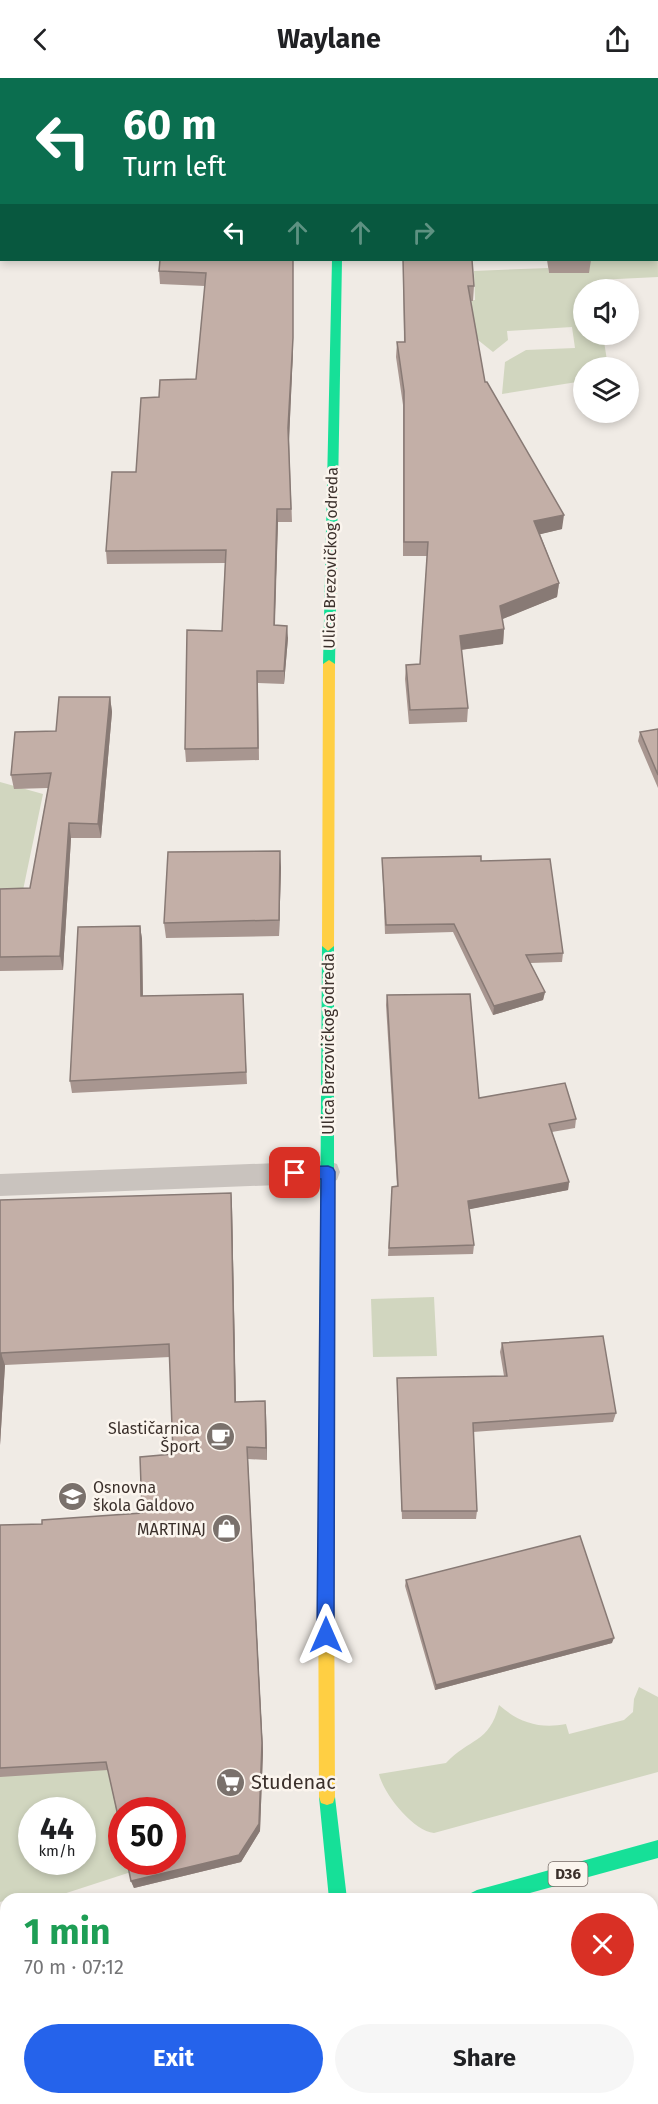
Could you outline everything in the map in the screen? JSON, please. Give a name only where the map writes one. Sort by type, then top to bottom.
[{"type":"main road","name":"Ulica Brezovičkog odreda","points":[[337,261],[329,567],[326,1780],[337,1893]]},
{"type":"main road","name":"D36","points":[[499,1893],[658,1849]]},
{"type":"lane","points":[[0,1185],[328,1172]]},
{"type":"green space","points":[[584,261],[658,261],[658,277],[573,279],[573,334],[572,327],[507,331],[508,340],[493,352],[478,340],[422,342],[438,304],[475,300],[474,271],[548,268],[549,273]]},
{"type":"green space","points":[[575,345],[605,345],[606,357],[573,357],[573,383],[502,394],[505,362],[526,350],[575,348]]},
{"type":"green space","points":[[0,782],[43,794],[22,895],[0,896]]},
{"type":"green space","points":[[434,1297],[437,1356],[373,1357],[371,1299]]},
{"type":"green space","points":[[0,1536],[132,1612],[115,1797],[108,1797],[108,1875],[122,1875],[66,1893],[0,1893]]},
{"type":"green space","points":[[639,1687],[658,1697],[658,1772],[434,1833],[417,1826],[400,1810],[386,1791],[379,1774],[446,1763],[484,1734],[495,1718],[499,1705],[514,1716],[530,1723],[547,1726],[566,1724],[569,1734],[624,1720],[633,1712],[634,1699]]},
{"type":"building","points":[[160,261],[293,261],[293,338],[288,428],[291,509],[277,509],[274,625],[287,626],[284,671],[257,671],[258,748],[185,749],[187,630],[222,631],[226,550],[106,551],[112,472],[136,472],[141,398],[159,397],[160,380],[196,379],[206,273],[159,271]]},
{"type":"building","points":[[403,261],[472,261],[474,286],[468,286],[485,382],[564,515],[534,521],[559,583],[500,606],[504,629],[460,636],[468,708],[410,710],[406,665],[420,664],[428,542],[404,542],[404,391],[397,342],[405,342]]},
{"type":"building","points":[[59,697],[110,697],[98,824],[69,823],[60,956],[0,957],[0,889],[30,888],[51,773],[11,775],[15,732],[56,731]]},
{"type":"building","points":[[658,729],[658,775],[640,732]]},
{"type":"building","points":[[280,851],[279,920],[164,923],[168,852]]},
{"type":"building","points":[[481,856],[481,861],[550,859],[563,953],[526,955],[545,992],[494,1006],[454,924],[386,925],[382,858]]},
{"type":"building","points":[[140,926],[141,996],[243,994],[246,1072],[70,1081],[78,927]]},
{"type":"building","points":[[470,994],[479,1098],[565,1083],[576,1119],[549,1124],[569,1182],[468,1201],[474,1245],[389,1248],[392,1187],[398,1186],[387,995]]},
{"type":"building","points":[[231,1193],[235,1402],[265,1401],[266,1448],[247,1447],[262,1743],[259,1824],[239,1855],[186,1868],[186,1797],[114,1797],[106,1762],[0,1768],[0,1525],[42,1524],[42,1520],[142,1513],[140,1457],[173,1454],[169,1344],[1,1353],[0,1362],[0,1200]]},
{"type":"building","points":[[603,1336],[616,1413],[473,1423],[477,1511],[402,1511],[397,1378],[507,1376],[502,1343]]},
{"type":"building","points":[[580,1536],[614,1638],[436,1685],[406,1580]]},
{"type":"building","points":[[130,1875],[156,1875],[131,1881]]},
{"type":"traffic: fast","points":[[329,664],[337,261]]},
{"type":"traffic: fast","points":[[326,1560],[328,946]]},
{"type":"traffic: fast","points":[[327,1797],[337,1893]]},
{"type":"traffic: fast","points":[[499,1893],[658,1849]]},
{"type":"traffic: slow","points":[[328,946],[329,664]]},
{"type":"traffic: slow","points":[[326,1560],[327,1797]]},
{"type":"place","name":"Slastičarnica Šport","points":[[221,1437]]},
{"type":"place","name":"Osnovna škola Galdovo","points":[[72,1496]]},
{"type":"place","name":"MARTINAJ","points":[[227,1529]]},
{"type":"place","name":"Studenac","points":[[230,1782]]},
{"type":"route","points":[[295,1173],[328,1172],[326,1635]]}]
